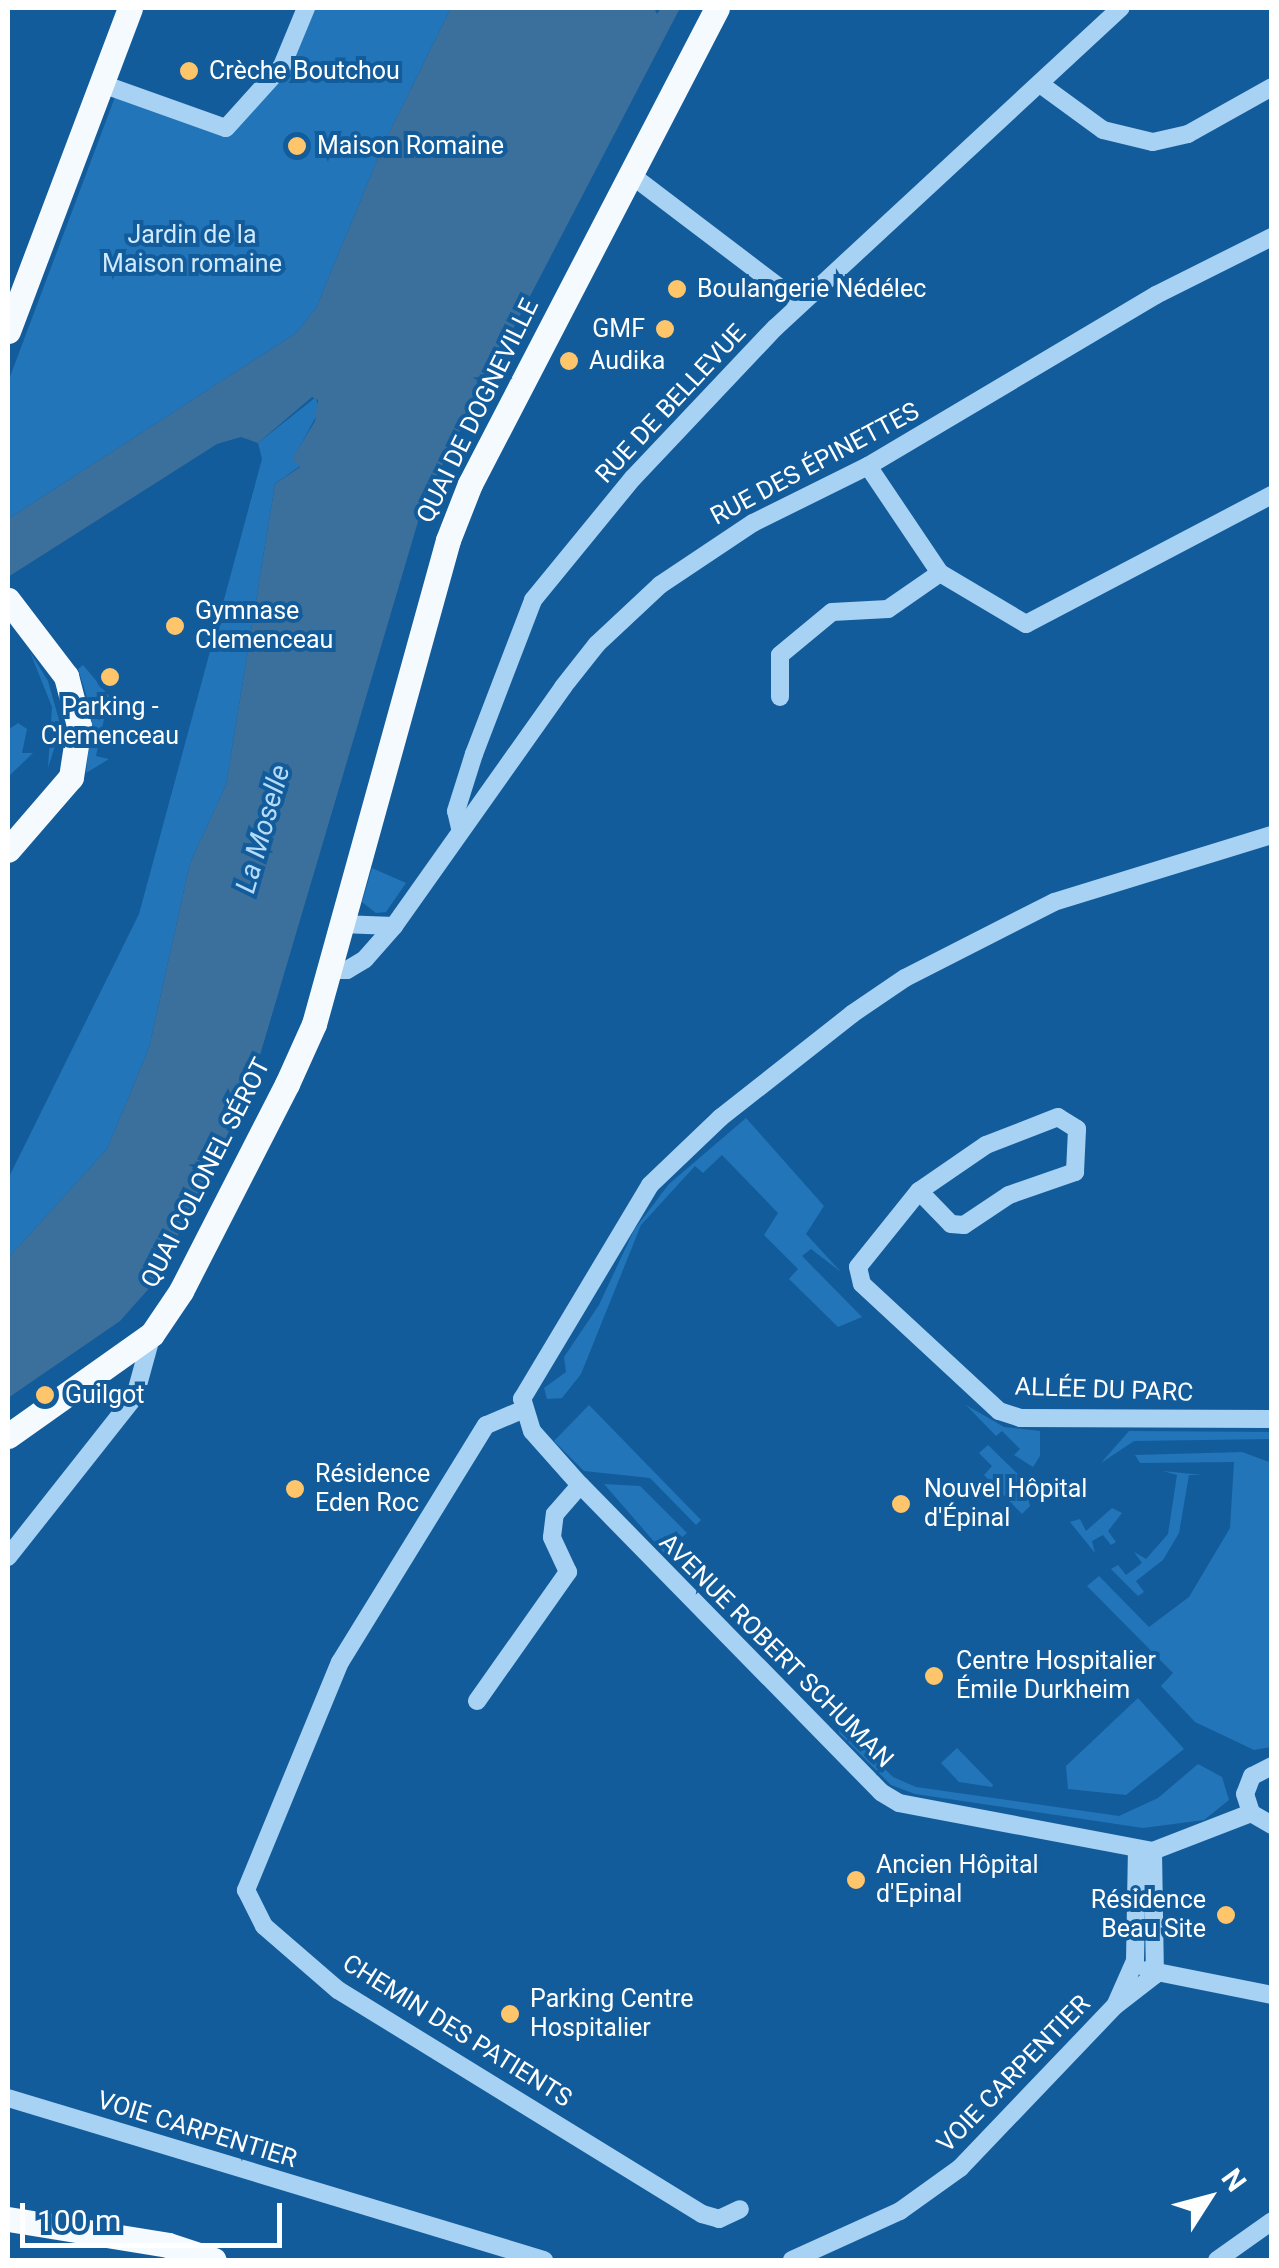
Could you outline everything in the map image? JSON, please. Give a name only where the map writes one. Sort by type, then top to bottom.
[{"type":"main road","points":[[8,331],[105,84],[130,8]]},
{"type":"main road","name":"QUAI DE DOGNEVILLE","points":[[340,924],[448,540],[716,8]]},
{"type":"main road","points":[[8,826],[44,791],[64,746],[60,704],[14,608]]},
{"type":"main road","points":[[8,850],[57,799],[78,753],[75,701],[66,676],[14,608]]},
{"type":"main road","name":"QUAI COLONEL SÉROT","points":[[8,1436],[152,1334],[182,1291],[314,1024],[340,924]]},
{"type":"main road","points":[[8,2219],[168,2245],[214,2260]]},
{"type":"street","points":[[105,84],[226,128],[282,66],[306,8]]},
{"type":"street","name":"RUE DE BELLEVUE","points":[[328,970],[347,970],[365,959],[394,926],[460,828],[456,811],[474,754],[533,600],[633,478],[800,303],[1121,8]]},
{"type":"street","points":[[1040,84],[1104,130],[1153,142],[1188,134],[1272,87]]},
{"type":"street","points":[[630,174],[800,303]]},
{"type":"street","name":"RUE DES ÉPINETTES","points":[[460,828],[596,644],[650,595],[753,523],[868,466],[1156,295],[1272,237]]},
{"type":"street","points":[[868,466],[940,573],[1018,623],[1033,623],[1272,495]]},
{"type":"street","points":[[780,697],[780,654],[832,612],[888,608],[940,573]]},
{"type":"street","points":[[522,1410],[528,1384],[598,1280],[614,1239],[650,1185],[720,1118],[852,1014],[905,978],[1054,902],[1272,835]]},
{"type":"street","points":[[340,924],[394,926]]},
{"type":"street","name":"ALLÉE DU PARC","points":[[920,1191],[950,1224],[964,1225],[1009,1195],[1076,1172],[1077,1128],[1058,1116],[986,1145],[920,1191],[858,1267],[858,1276],[998,1411],[1020,1418],[1272,1419]]},
{"type":"street","points":[[8,1557],[135,1396],[152,1334]]},
{"type":"street","name":"AVENUE ROBERT SCHUMAN","points":[[522,1410],[532,1432],[580,1486],[881,1792],[930,1812],[1145,1850]]},
{"type":"street","name":"CHEMIN DES PATIENTS","points":[[522,1410],[486,1425],[340,1662],[246,1890],[264,1926],[338,1990],[702,2214],[719,2218],[740,2208]]},
{"type":"street","points":[[477,1701],[568,1572],[552,1538],[555,1514],[580,1486]]},
{"type":"street","points":[[1251,1813],[1247,1784],[1272,1766]]},
{"type":"street","points":[[1154,1975],[1145,1850],[1251,1813],[1272,1825]]},
{"type":"street","name":"VOIE CARPENTIER","points":[[1115,2006],[1135,1960],[1145,1850]]},
{"type":"street","points":[[1135,1960],[1154,1975],[1272,1995]]},
{"type":"street","name":"VOIE CARPENTIER","points":[[792,2260],[900,2211],[960,2168],[1115,2006],[1154,1975]]},
{"type":"street","name":"VOIE CARPENTIER","points":[[8,2098],[544,2260]]},
{"type":"street","points":[[1217,2260],[1272,2221]]},
{"type":"green space","name":"Jardin de la Maison romaine","points":[[306,8],[451,8],[386,139],[316,308],[296,333],[8,519],[8,382],[118,89],[226,128],[282,66]]},
{"type":"green space","points":[[316,397],[319,411],[293,459],[300,466],[275,484],[226,785],[190,863],[149,1048],[107,1149],[8,1258],[8,1179],[139,914],[262,459],[258,443]]},
{"type":"green space","points":[[30,652],[48,681],[61,727],[48,768],[52,707]]},
{"type":"green space","points":[[83,665],[109,696],[96,756],[109,759],[86,773],[92,713],[78,669]]},
{"type":"green space","points":[[18,723],[27,729],[22,753],[33,753],[8,777],[8,730]]},
{"type":"green space","points":[[372,868],[406,883],[386,912],[376,913],[362,902]]},
{"type":"green space","points":[[746,1118],[824,1206],[806,1234],[841,1272],[811,1249],[802,1256],[862,1317],[838,1327],[789,1279],[798,1269],[764,1235],[778,1213],[722,1155],[703,1173],[695,1166],[641,1225],[581,1374],[562,1398],[547,1399],[544,1388],[566,1372],[564,1357],[599,1305],[634,1230],[669,1184]]},
{"type":"green space","points":[[589,1405],[701,1520],[696,1525],[650,1478],[584,1471],[554,1441]]},
{"type":"green space","points":[[966,1405],[1004,1427],[1040,1431],[1040,1456],[1033,1467],[1014,1455],[1020,1449],[1002,1431],[996,1436]]},
{"type":"green space","points":[[1129,1431],[1271,1432],[1271,1439],[1134,1441],[1101,1463]]},
{"type":"green space","points":[[988,1445],[1023,1479],[1030,1506],[1022,1514],[984,1475],[992,1466],[979,1453]]},
{"type":"green space","points":[[1242,1452],[1272,1463],[1271,1747],[1254,1750],[1195,1722],[1161,1686],[1173,1673],[1087,1586],[1099,1576],[1149,1627],[1189,1597],[1230,1528],[1234,1462],[1140,1463],[1135,1455]]},
{"type":"green space","points":[[1163,1471],[1202,1475],[1189,1475],[1179,1533],[1163,1560],[1136,1581],[1144,1592],[1138,1596],[1111,1569],[1118,1565],[1126,1575],[1142,1563],[1134,1552],[1146,1559],[1168,1534],[1177,1475]]},
{"type":"green space","points":[[604,1484],[640,1486],[687,1533],[664,1553]]},
{"type":"green space","points":[[1112,1508],[1122,1513],[1108,1531],[1116,1542],[1111,1545],[1103,1535],[1092,1541],[1095,1553],[1070,1522],[1080,1519],[1086,1531]]},
{"type":"green space","points":[[1138,1698],[1184,1749],[1126,1795],[1068,1789],[1066,1766]]},
{"type":"green space","points":[[840,1725],[893,1777],[916,1787],[1119,1816],[1158,1798],[1198,1764],[1222,1777],[1229,1800],[1204,1820],[1143,1828],[915,1794],[891,1785],[839,1733]]},
{"type":"green space","points":[[957,1748],[992,1787],[959,1782],[941,1763]]},
{"type":"water","name":"La Moselle","points":[[451,8],[654,8],[657,14],[661,8],[680,8],[425,498],[247,1099],[153,1284],[120,1321],[8,1398],[8,1258],[107,1149],[149,1048],[190,863],[226,785],[275,484],[300,467],[292,459],[315,421],[318,400],[312,397],[258,443],[241,437],[217,444],[8,577],[8,519],[296,333],[316,308],[386,139]]},
{"type":"place","name":"Crèche Boutchou","points":[[189,71]]},
{"type":"place","name":"Maison Romaine","points":[[297,146]]},
{"type":"place","name":"Boulangerie Nédélec","points":[[677,289]]},
{"type":"place","name":"GMF","points":[[665,329]]},
{"type":"place","name":"Audika","points":[[569,361]]},
{"type":"place","name":"Gymnase Clemenceau","points":[[175,626]]},
{"type":"place","name":"Parking - Clemenceau","points":[[110,677]]},
{"type":"place","name":"Guilgot","points":[[45,1395]]},
{"type":"place","name":"Résidence Eden Roc","points":[[295,1489]]},
{"type":"place","name":"Nouvel Hôpital d'Épinal","points":[[901,1504]]},
{"type":"place","name":"Centre Hospitalier Émile Durkheim","points":[[934,1676]]},
{"type":"place","name":"Ancien Hôpital d'Epinal","points":[[856,1880]]},
{"type":"place","name":"Résidence Beau Site","points":[[1226,1915]]},
{"type":"place","name":"Parking Centre Hospitalier","points":[[510,2014]]}]
